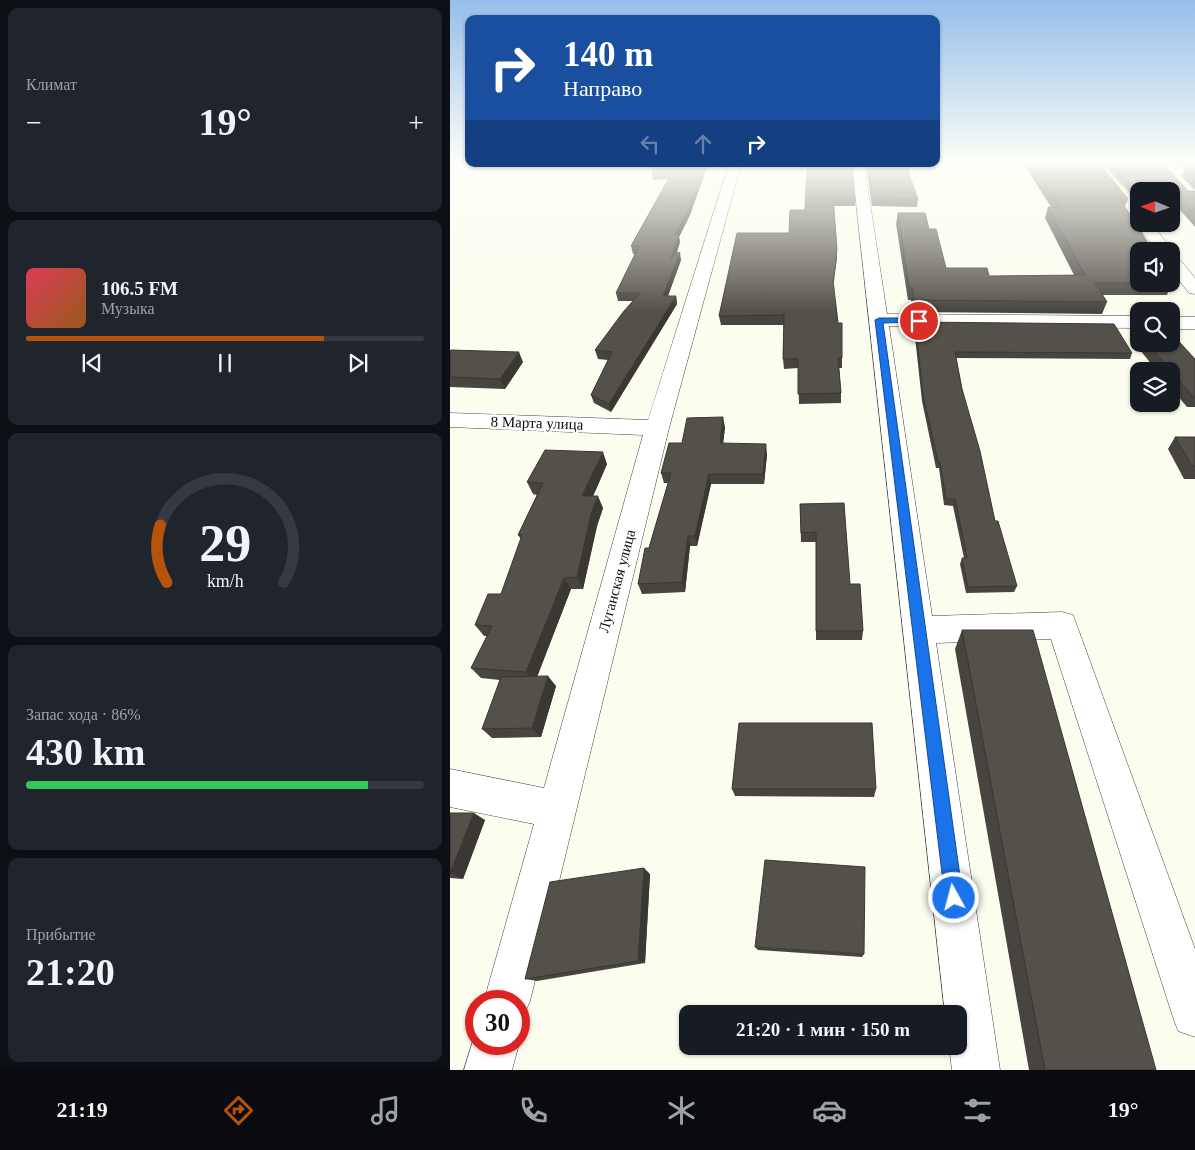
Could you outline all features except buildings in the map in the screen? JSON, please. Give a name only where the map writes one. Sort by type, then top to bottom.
[{"type":"street","name":"Луганская улица","points":[[509,990],[657,428],[721,213]]},
{"type":"street","points":[[865,213],[976,1070]]},
{"type":"street","points":[[1150,232],[1158,242]]},
{"type":"street","points":[[1180,270],[1195,289]]},
{"type":"street","points":[[879,320],[1130,322]]},
{"type":"street","points":[[1180,323],[1195,323]]},
{"type":"street","name":"8 Марта улица","points":[[450,420],[657,428]]},
{"type":"street","points":[[919,630],[1062,625],[1195,1014]]},
{"type":"street","points":[[450,788],[557,810]]},
{"type":"street","points":[[488,1070],[492,1055]]},
{"type":"route","points":[[919,321],[879,320],[954,898]]}]
